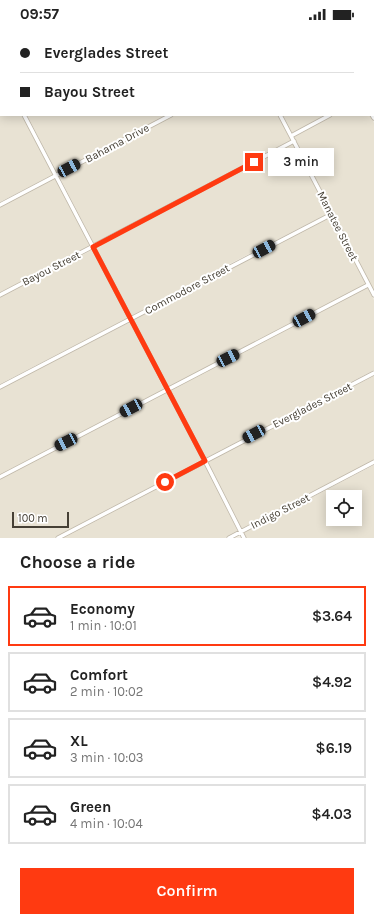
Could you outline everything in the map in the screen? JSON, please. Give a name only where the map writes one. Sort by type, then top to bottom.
[{"type":"street","points":[[25,116],[244,538]]},
{"type":"street","name":"Bahama Drive","points":[[0,204],[169,116]]},
{"type":"street","name":"Manatee Street","points":[[281,116],[374,295]]},
{"type":"street","points":[[291,136],[328,116]]},
{"type":"street","name":"Bayou Street","points":[[0,295],[294,141]]},
{"type":"street","name":"Commodore Street","points":[[0,387],[170,297],[332,214]]},
{"type":"street","points":[[0,477],[368,285]]},
{"type":"street","name":"Everglades Street","points":[[58,538],[374,372]]},
{"type":"street","name":"Indigo Street","points":[[229,538],[374,462]]},
{"type":"shaded area","points":[[0,116],[23,116],[53,175],[0,202]]},
{"type":"shaded area","points":[[28,116],[165,116],[57,173]]},
{"type":"shaded area","points":[[173,116],[279,116],[291,140],[94,244],[59,176]]},
{"type":"shaded area","points":[[284,116],[324,116],[292,133]]},
{"type":"shaded area","points":[[332,116],[370,116],[374,123],[374,291],[294,137]]},
{"type":"shaded area","points":[[293,144],[329,213],[169,295],[132,316],[96,248]]},
{"type":"shaded area","points":[[55,178],[90,246],[0,293],[0,207]]},
{"type":"shaded area","points":[[331,216],[366,284],[168,387],[134,320],[171,299]]},
{"type":"shaded area","points":[[92,250],[128,318],[0,384],[0,297]]},
{"type":"shaded area","points":[[367,287],[374,300],[374,370],[206,458],[170,390]]},
{"type":"shaded area","points":[[130,322],[164,389],[0,475],[0,389]]},
{"type":"shaded area","points":[[374,375],[374,460],[242,529],[208,462]]},
{"type":"shaded area","points":[[166,392],[202,460],[54,538],[0,538],[0,479]]},
{"type":"shaded area","points":[[204,464],[238,531],[225,538],[62,538]]},
{"type":"shaded area","points":[[374,465],[374,538],[246,538],[243,533]]},
{"type":"route","points":[[165,482],[205,461],[93,247],[254,162]]}]
